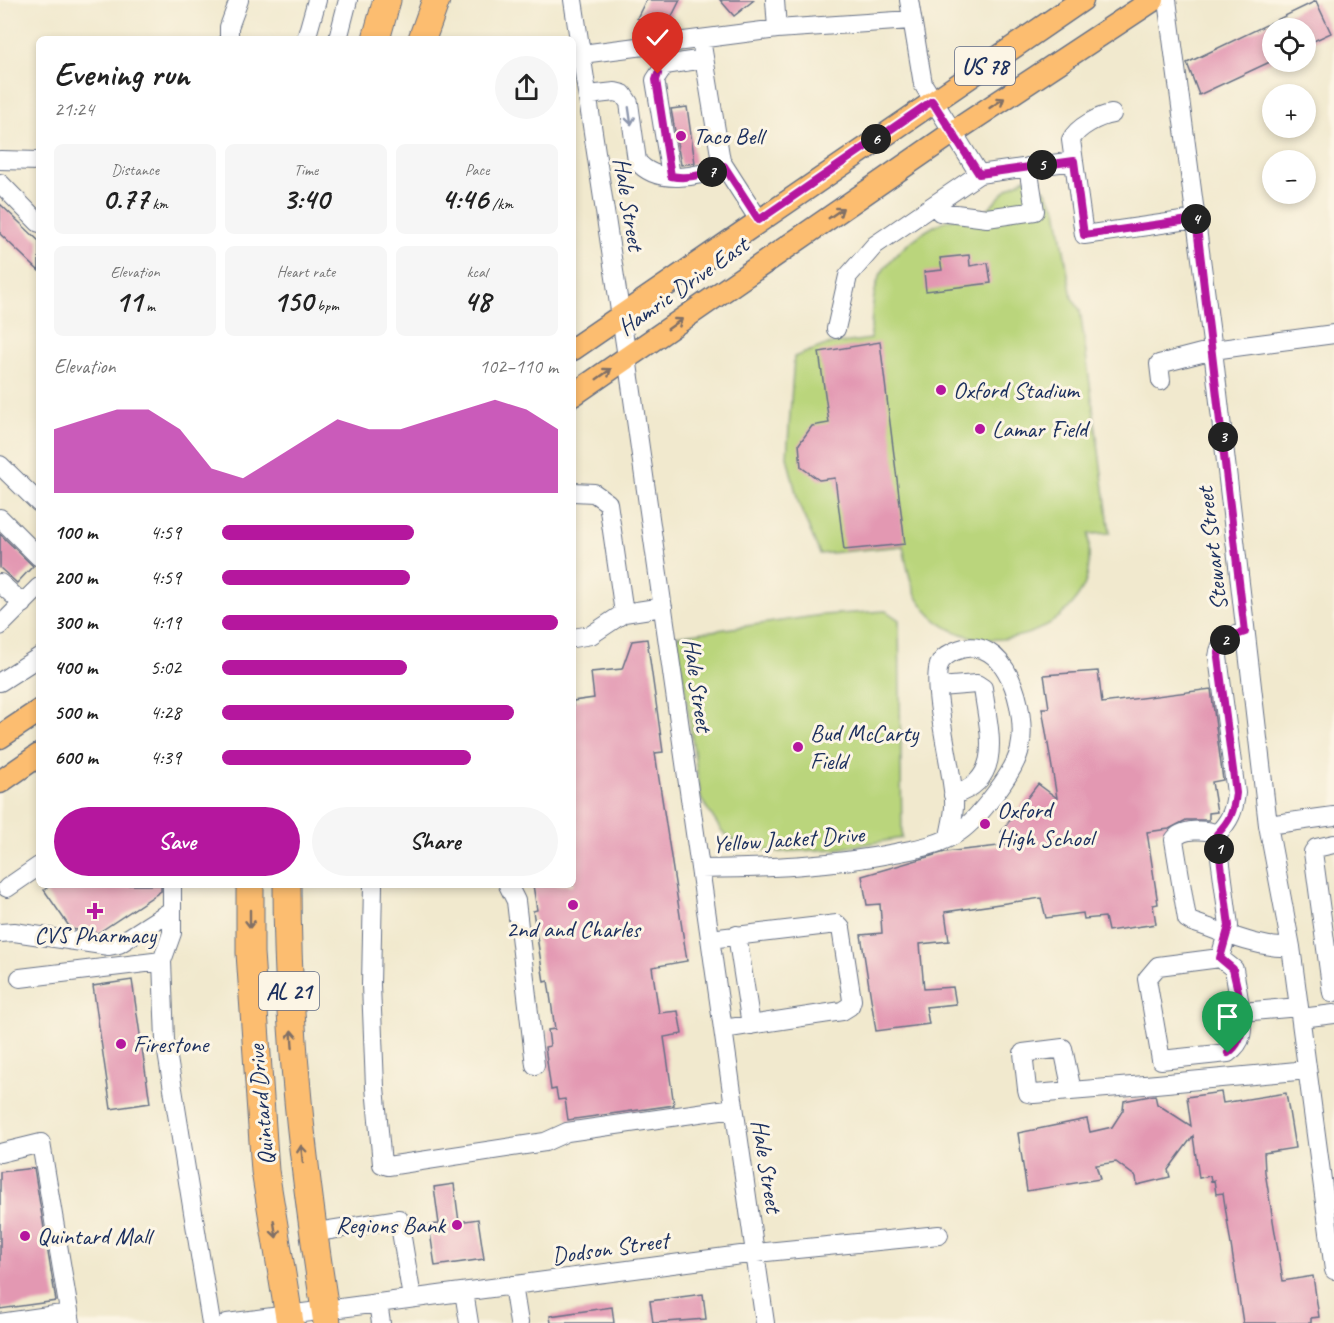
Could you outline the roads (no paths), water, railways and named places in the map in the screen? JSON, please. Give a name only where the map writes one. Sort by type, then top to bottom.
[{"type":"highway","points":[[377,36],[387,0]]},
{"type":"highway","points":[[423,36],[436,0]]},
{"type":"highway","name":"Quintard Drive","points":[[250,888],[250,953],[262,1137],[289,1319]]},
{"type":"highway","name":"Quintard Drive","points":[[287,888],[292,1041],[311,1233],[326,1317]]},
{"type":"main road","name":"Hamric Drive East","points":[[576,347],[932,101],[1057,8],[1082,0]]},
{"type":"main road","name":"Hamric Drive East","points":[[576,393],[952,133],[1153,0]]},
{"type":"main road","points":[[0,737],[36,713]]},
{"type":"main road","points":[[0,782],[36,757]]},
{"type":"street","points":[[229,36],[229,27],[239,0]]},
{"type":"street","points":[[307,36],[318,0]]},
{"type":"street","points":[[339,36],[348,0]]},
{"type":"street","name":"Hale Street","points":[[573,0],[627,357],[765,1323]]},
{"type":"street","points":[[775,0],[777,29]]},
{"type":"street","points":[[909,0],[923,84],[979,174]]},
{"type":"street","name":"Stewart Street","points":[[1167,0],[1213,350],[1268,825],[1291,947],[1329,1213],[1334,1270]]},
{"type":"street","points":[[582,54],[777,29],[911,20]]},
{"type":"street","points":[[701,39],[717,146],[724,166],[759,220]]},
{"type":"street","points":[[671,176],[656,80],[665,65],[704,59]]},
{"type":"street","points":[[588,95],[615,92],[623,94],[628,103],[637,161],[642,168],[680,178],[708,173],[724,166]]},
{"type":"street","points":[[1112,114],[1104,115],[1074,134],[1071,140],[1084,235],[1196,219]]},
{"type":"street","points":[[0,160],[36,161]]},
{"type":"street","points":[[836,329],[848,276],[859,260],[875,245],[979,174],[1074,161]]},
{"type":"street","points":[[935,204],[940,212],[987,218],[1035,212],[1028,167]]},
{"type":"street","points":[[0,183],[36,220]]},
{"type":"street","points":[[1161,381],[1159,364],[1213,350],[1334,334]]},
{"type":"street","points":[[0,465],[36,500]]},
{"type":"street","points":[[576,492],[594,492],[608,502],[624,614]]},
{"type":"street","points":[[0,518],[36,554]]},
{"type":"street","points":[[0,583],[23,604]]},
{"type":"street","points":[[0,626],[36,590]]},
{"type":"street","points":[[576,638],[591,635],[624,614],[663,608]]},
{"type":"street","points":[[1217,834],[1228,824],[1234,810],[1236,793],[1218,657],[1220,646],[1226,639],[1245,632]]},
{"type":"street","name":"Yellow Jacket Drive","points":[[700,869],[825,865],[923,848],[949,837],[959,832],[979,813],[1016,762],[1021,747],[1014,685],[1005,666],[990,653],[973,648],[958,649],[945,655],[939,666],[939,687],[953,795],[949,837]]},
{"type":"street","points":[[0,682],[36,659]]},
{"type":"street","points":[[939,687],[977,684],[982,688],[991,752],[988,768],[965,792],[953,795]]},
{"type":"street","points":[[1268,825],[1334,816]]},
{"type":"street","points":[[1217,834],[1207,830],[1181,834],[1174,840],[1184,915],[1192,922],[1274,948],[1291,947]]},
{"type":"street","points":[[1217,834],[1229,926],[1220,958]]},
{"type":"street","points":[[1332,993],[1326,883],[1313,852],[1316,848],[1334,844]]},
{"type":"street","points":[[7,888],[36,868]]},
{"type":"street","points":[[172,888],[172,933],[162,961],[168,1062],[211,1323]]},
{"type":"street","points":[[373,888],[371,985],[374,1077],[382,1164],[388,1166],[545,1142],[567,1132],[734,1108]]},
{"type":"street","points":[[510,888],[516,901],[535,1065]]},
{"type":"street","points":[[7,932],[109,946],[119,944],[172,910]]},
{"type":"street","points":[[710,939],[837,924],[841,928],[852,1000],[850,1006],[842,1011],[723,1029]]},
{"type":"street","points":[[737,935],[751,1024]]},
{"type":"street","points":[[1220,958],[1233,969],[1241,1012],[1243,1036],[1237,1047],[1228,1053],[1161,1060],[1147,979],[1158,966],[1220,958]]},
{"type":"street","points":[[20,978],[162,961]]},
{"type":"street","points":[[1241,1012],[1334,1014]]},
{"type":"street","points":[[1072,1091],[1307,1070]]},
{"type":"street","points":[[0,1153],[41,1143],[70,1318],[0,1323]]},
{"type":"street","points":[[311,1233],[399,1219],[412,1298]]},
{"type":"street","name":"Dodson Street","points":[[227,1323],[326,1317],[378,1303],[412,1298],[756,1253],[939,1235]]},
{"type":"street","points":[[513,1285],[519,1323]]},
{"type":"street","points":[[464,1292],[469,1323]]},
{"type":"street","points":[[378,1303],[381,1323]]},
{"type":"place","name":"Taco Bell","points":[[681,136]]},
{"type":"place","name":"Oxford Stadium","points":[[941,390]]},
{"type":"place","name":"Lamar Field","points":[[980,429]]},
{"type":"place","name":"Bud McCarty Field","points":[[798,747]]},
{"type":"place","name":"Oxford High School","points":[[985,824]]},
{"type":"place","name":"2nd and Charles","points":[[573,905]]},
{"type":"place","name":"CVS Pharmacy","points":[[95,911]]},
{"type":"place","name":"Firestone","points":[[121,1044]]},
{"type":"place","name":"Regions Bank","points":[[457,1225]]},
{"type":"place","name":"Quintard Mall","points":[[25,1236]]}]
